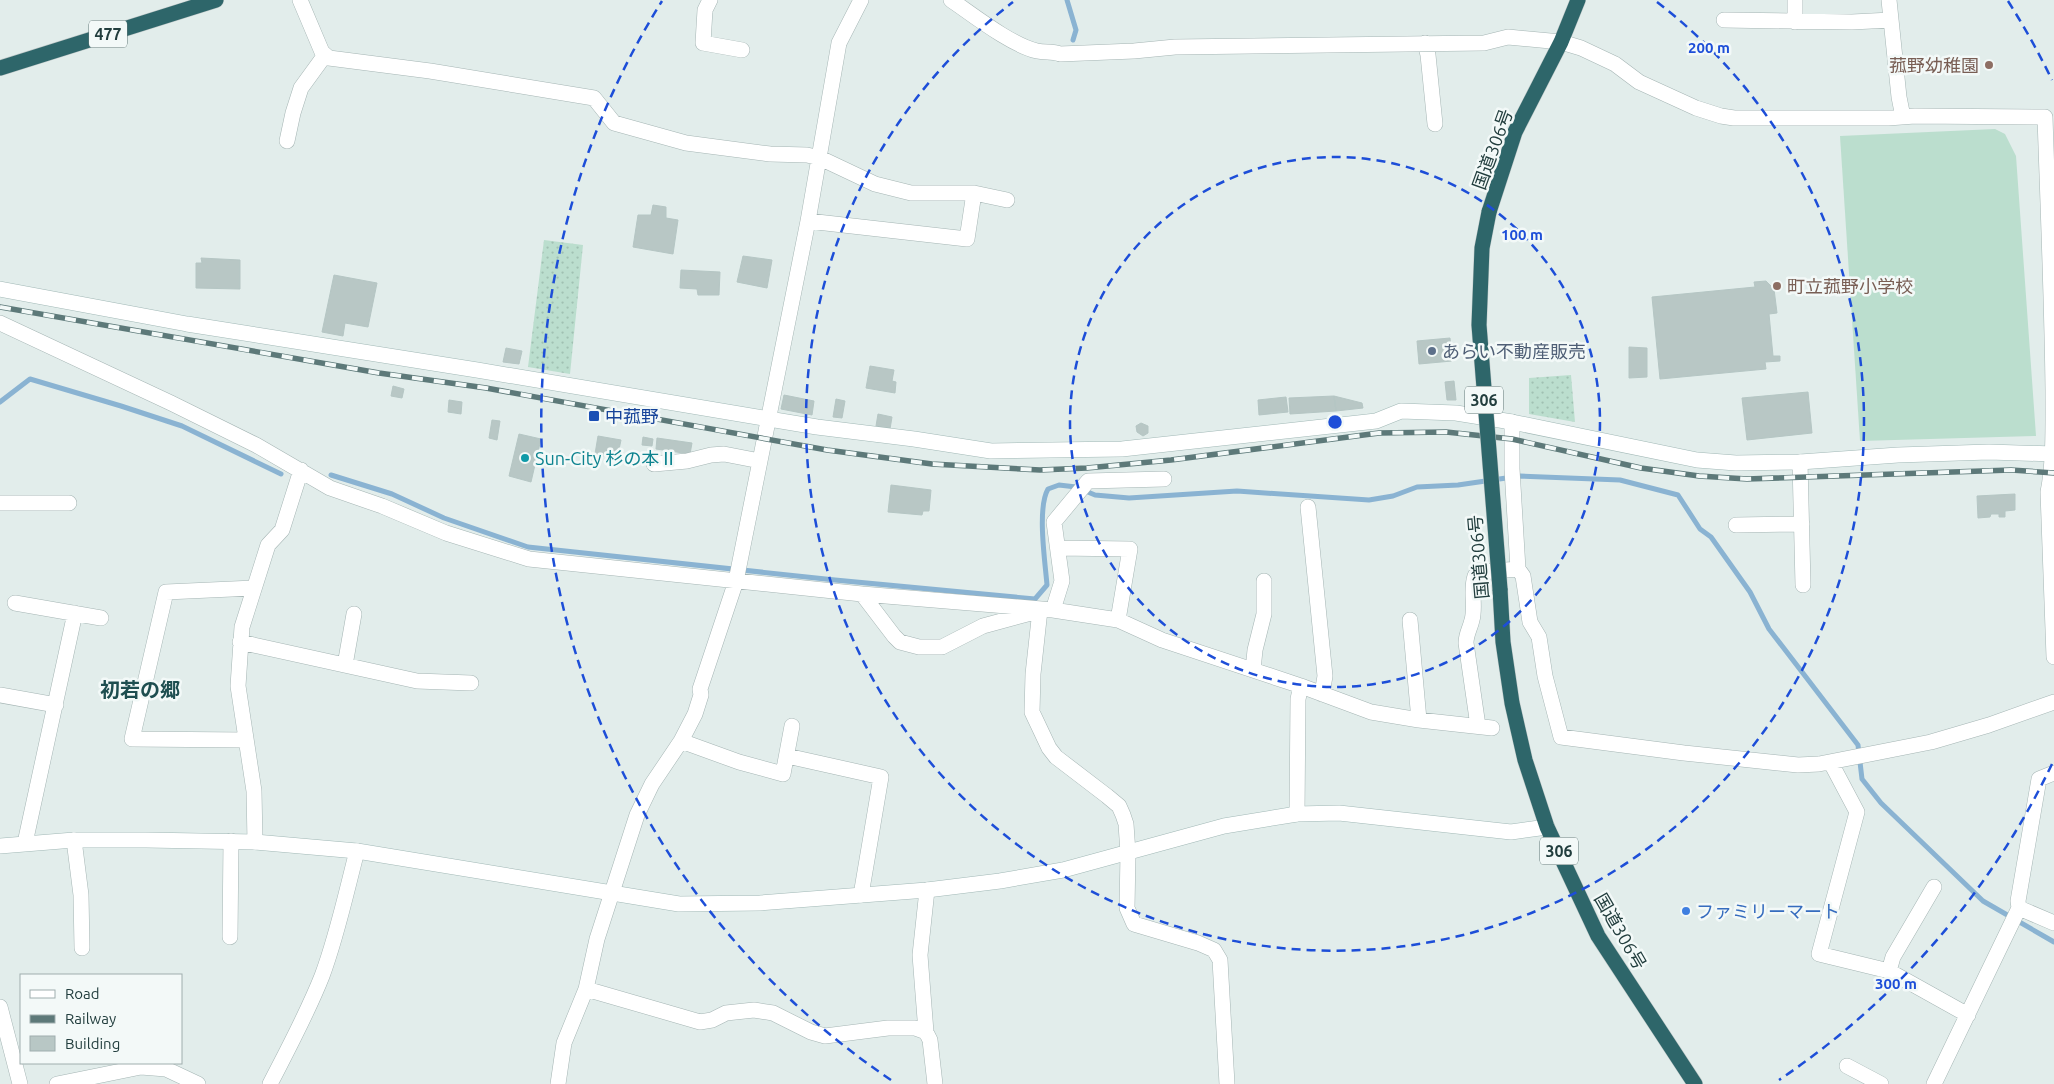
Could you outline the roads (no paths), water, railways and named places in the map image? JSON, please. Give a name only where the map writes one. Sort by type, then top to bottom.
[{"type":"highway","name":"477","points":[[0,68],[216,0]]},
{"type":"highway","name":"国道306号","points":[[1578,0],[1561,42],[1515,132],[1489,212],[1482,248],[1479,325],[1503,642],[1512,703],[1525,760],[1547,827],[1598,936],[1695,1084]]},
{"type":"street","points":[[300,0],[322,52],[329,58],[430,71],[594,98],[614,123],[686,143],[770,154],[807,155],[820,158],[875,184],[911,193],[974,193],[1007,200]]},
{"type":"street","points":[[710,0],[705,10],[703,43],[742,50]]},
{"type":"street","points":[[558,1084],[564,1043],[586,989],[597,939],[631,832],[652,784],[681,741],[701,695],[700,689],[736,580],[808,222],[839,43],[861,0]]},
{"type":"street","points":[[950,0],[1006,37],[1037,52],[1060,54],[1134,51],[1175,47],[1484,43],[1508,37],[1561,42],[1581,48],[1615,64],[1639,82],[1696,108],[1720,116],[1734,118],[2045,117],[2053,332],[2054,454],[2048,492],[2054,657]]},
{"type":"street","points":[[1795,0],[1795,22]]},
{"type":"street","points":[[1889,0],[1903,117]]},
{"type":"street","points":[[1724,20],[1795,22],[1891,20]]},
{"type":"street","points":[[1425,43],[1436,124]]},
{"type":"street","points":[[287,141],[301,88],[325,55]]},
{"type":"street","points":[[808,222],[967,239],[974,193]]},
{"type":"street","points":[[0,289],[187,324],[769,418],[817,428],[914,439],[991,451],[1122,449],[1376,422],[1401,411],[1456,413],[1512,422],[1697,460],[1736,463],[1800,462],[1989,452],[2054,454]]},
{"type":"street","points":[[0,323],[256,445],[330,488],[382,506],[446,533],[529,559],[862,594],[1046,610],[1118,620],[1162,640],[1301,686],[1371,712],[1419,720],[1485,727],[1466,643],[1466,634],[1473,619],[1471,586],[1475,576],[1482,572],[1518,569]]},
{"type":"street","points":[[1512,422],[1512,469],[1518,569],[1523,576],[1530,622],[1539,637],[1545,676],[1561,737],[1798,765],[1831,763],[1940,740],[2054,702]]},
{"type":"street","points":[[654,464],[724,454],[760,461]]},
{"type":"street","points":[[1800,462],[1803,585]]},
{"type":"street","points":[[255,842],[254,790],[238,686],[240,642],[242,627],[268,545],[282,530],[301,470]]},
{"type":"street","points":[[1164,480],[1088,481],[1054,522],[1062,581],[1046,610],[1033,674],[1032,712],[1049,748],[1056,757],[1119,806],[1126,824],[1128,853],[1126,908],[1134,924],[1198,943],[1214,950],[1220,960],[1227,1084]]},
{"type":"street","points":[[0,503],[69,503]]},
{"type":"street","points":[[1308,508],[1325,676],[1322,694]]},
{"type":"street","points":[[1736,526],[1802,524]]},
{"type":"street","points":[[1058,548],[1130,549],[1118,620]]},
{"type":"street","points":[[1253,670],[1255,650],[1264,614],[1264,581]]},
{"type":"street","points":[[245,740],[132,738],[166,592],[254,588]]},
{"type":"street","points":[[862,594],[900,642],[918,647],[942,647],[983,626],[1046,610]]},
{"type":"street","points":[[15,603],[101,618]]},
{"type":"street","points":[[25,843],[75,613]]},
{"type":"street","points":[[345,665],[354,614]]},
{"type":"street","points":[[1410,620],[1419,720]]},
{"type":"street","points":[[240,642],[417,681],[471,683]]},
{"type":"street","points":[[1298,814],[1298,699],[1301,686]]},
{"type":"street","points":[[0,695],[56,705]]},
{"type":"street","points":[[681,741],[739,762],[783,774],[792,726]]},
{"type":"street","points":[[787,756],[881,777],[861,895]]},
{"type":"street","points":[[1831,763],[1857,812],[1819,954],[1889,971],[1968,1015]]},
{"type":"street","points":[[1934,1084],[2018,911],[2018,901],[2039,779],[2054,773]]},
{"type":"street","points":[[0,846],[74,840],[255,842],[357,851],[679,904],[760,903],[927,890],[1000,881],[1063,870],[1224,826],[1298,814],[1357,814],[1511,832],[1547,827]]},
{"type":"street","points":[[74,840],[81,895],[82,948]]},
{"type":"street","points":[[230,937],[231,841]]},
{"type":"street","points":[[270,1084],[321,977],[333,943],[357,851]]},
{"type":"street","points":[[1889,971],[1893,957],[1934,887]]},
{"type":"street","points":[[927,890],[920,956],[926,1032],[930,1040],[935,1084]]},
{"type":"street","points":[[2018,911],[2054,922]]},
{"type":"street","points":[[586,989],[700,1022],[712,1020],[726,1012],[754,1010],[773,1013],[811,1032],[825,1036],[888,1028],[915,1028],[926,1032]]},
{"type":"street","points":[[0,1007],[20,1084]]},
{"type":"street","points":[[1847,1066],[1880,1084]]},
{"type":"street","points":[[57,1084],[141,1067],[166,1069],[198,1084]]},
{"type":"waterway","points":[[1067,0],[1076,30],[1073,40]]},
{"type":"waterway","points":[[0,402],[30,379],[182,426],[281,474]]},
{"type":"waterway","points":[[331,475],[392,494],[444,518],[528,547],[835,580],[1035,599],[1047,585],[1042,521],[1045,498],[1048,489],[1059,485],[1076,487],[1095,495],[1129,498],[1237,491],[1369,500],[1393,496],[1417,487],[1458,485],[1520,476],[1620,480],[1678,495],[1700,529],[1711,537],[1750,592],[1769,629],[1858,745],[1862,779],[1881,803],[1983,901],[2054,942]]},
{"type":"railway","points":[[0,307],[379,373],[486,388],[827,450],[932,464],[1040,470],[1087,468],[1171,460],[1379,433],[1446,432],[1512,439],[1641,468],[1699,476],[1747,479],[2011,470],[2054,473]]},
{"type":"place","name":"菰野幼稚園","points":[[1989,65]]},
{"type":"place","name":"町立菰野小学校","points":[[1777,286]]},
{"type":"place","name":"あらい不動産販売","points":[[1432,351]]},
{"type":"place","name":"中菰野","points":[[594,416]]},
{"type":"place","name":"Sun-City 杉の本Ⅱ","points":[[525,458]]},
{"type":"place","name":"ファミリーマート","points":[[1686,911]]},
{"type":"district","name":"初若の郷","points":[[140,689]]}]
